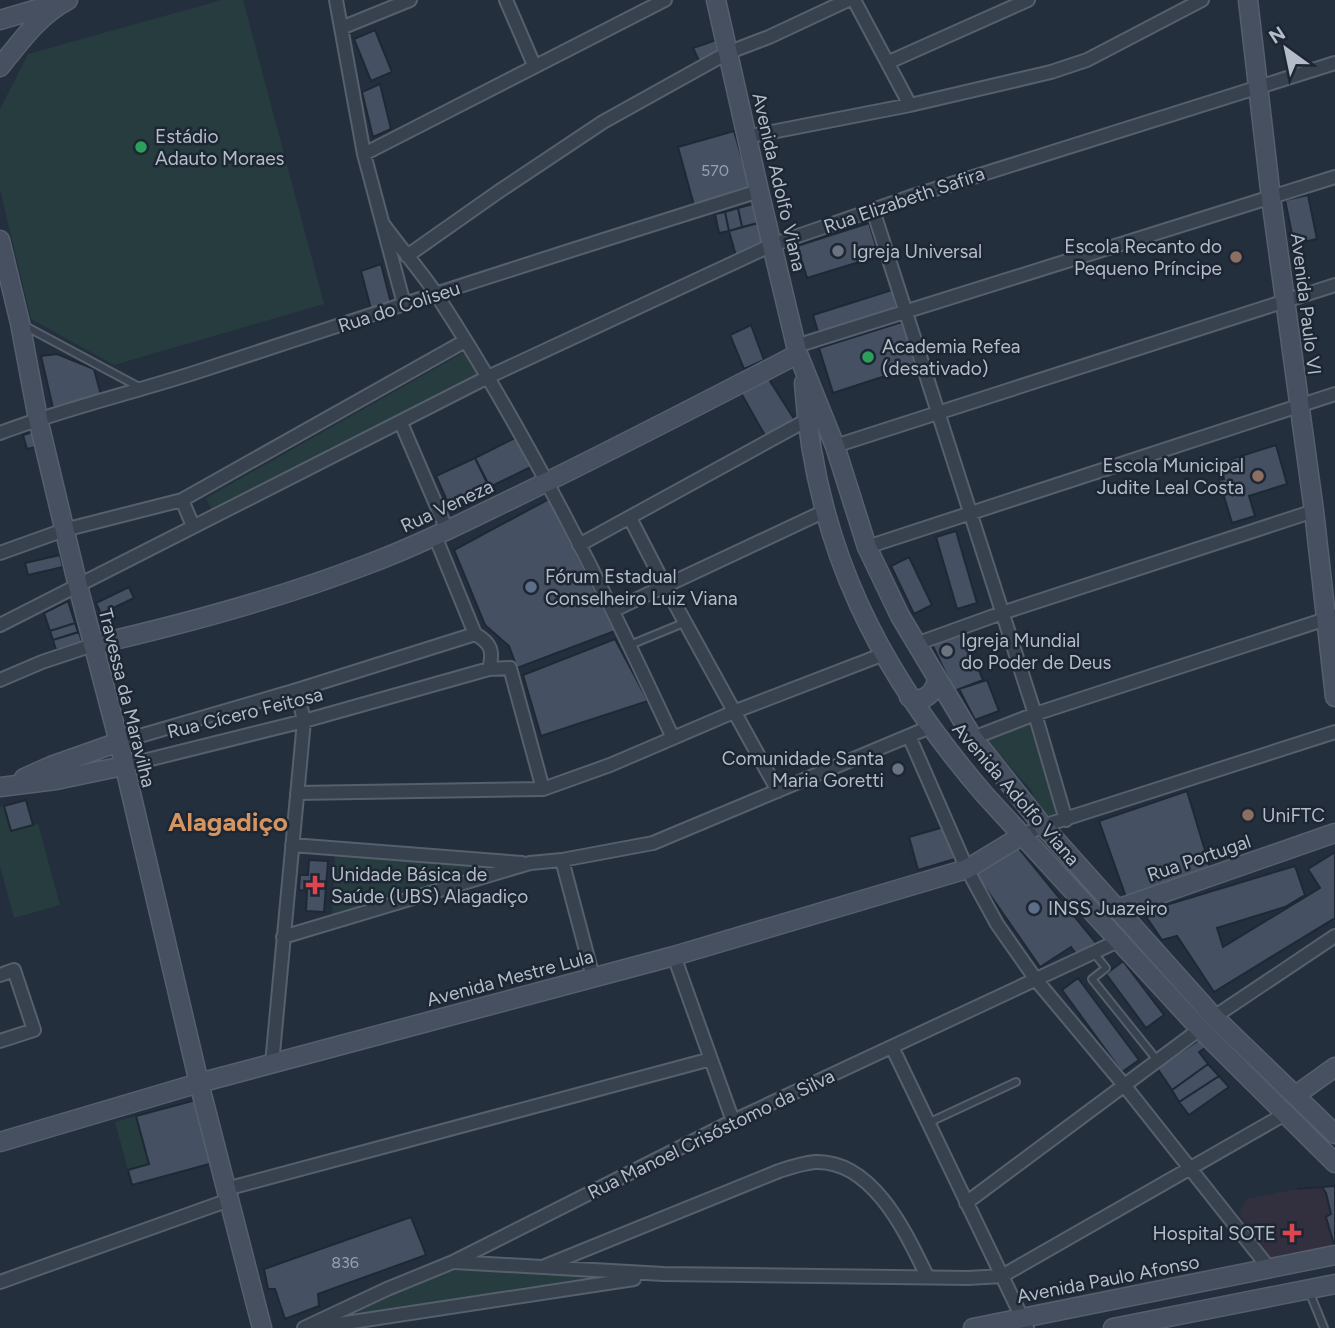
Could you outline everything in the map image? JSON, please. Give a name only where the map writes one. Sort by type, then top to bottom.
[{"type":"main road","points":[[1,19],[68,0]]},
{"type":"main road","points":[[0,67],[35,23],[50,9],[68,0]]},
{"type":"main road","name":"Avenida Adolfo Viana","points":[[716,0],[797,350],[835,446],[867,547],[916,644],[973,738],[1044,826],[1285,1114],[1335,1163]]},
{"type":"main road","name":"Avenida Paulo VI","points":[[1248,0],[1298,405],[1331,618],[1335,697]]},
{"type":"main road","points":[[1,19],[17,23],[20,37],[16,46]]},
{"type":"main road","name":"Travessa da Maravilha","points":[[0,240],[7,294],[20,323],[38,419],[64,530],[119,741],[199,1083],[262,1328]]},
{"type":"main road","name":"Rua Veneza","points":[[93,645],[168,628],[311,585],[441,533],[599,458],[797,350]]},
{"type":"main road","name":"Avenida Adolfo Viana","points":[[804,372],[807,420],[823,503],[839,559],[854,597],[909,697],[985,795],[1118,942],[1207,1023],[1296,1095],[1335,1134]]},
{"type":"main road","points":[[823,503],[834,486],[843,488],[850,495]]},
{"type":"main road","points":[[909,697],[917,700],[928,696],[934,690],[937,678]]},
{"type":"main road","name":"Rua Cícero Feitosa","points":[[4,786],[119,741]]},
{"type":"main road","name":"Rua Cícero Feitosa","points":[[4,786],[56,780],[123,766]]},
{"type":"main road","name":"Rua Portugal","points":[[1116,909],[1335,833]]},
{"type":"main road","name":"Avenida Mestre Lula","points":[[0,1142],[199,1083],[674,956],[967,869],[1023,835]]},
{"type":"main road","points":[[1296,1095],[1335,1067]]},
{"type":"main road","name":"Avenida Paulo Afonso","points":[[972,1328],[1025,1323],[1335,1255]]},
{"type":"main road","points":[[1114,1328],[1335,1284]]},
{"type":"street","points":[[336,0],[364,154],[404,304]]},
{"type":"street","points":[[341,28],[410,0]]},
{"type":"street","points":[[506,0],[534,65]]},
{"type":"street","points":[[364,154],[665,0]]},
{"type":"street","points":[[407,256],[603,122],[727,53],[848,0]]},
{"type":"street","points":[[854,0],[910,105]]},
{"type":"street","points":[[889,62],[1028,0]]},
{"type":"street","points":[[746,137],[910,105],[1051,72],[1087,60],[1202,0]]},
{"type":"street","name":"Rua Elizabeth Safira","points":[[0,625],[488,377],[772,245],[1335,63]]},
{"type":"street","points":[[797,350],[906,312],[1335,177]]},
{"type":"street","name":"Rua do Coliseu","points":[[0,433],[38,419],[144,390],[759,191]]},
{"type":"street","points":[[873,211],[1035,714],[1066,820]]},
{"type":"street","points":[[383,224],[436,294],[488,377],[614,610],[673,738]]},
{"type":"street","points":[[835,446],[1335,285]]},
{"type":"street","points":[[0,553],[64,530],[182,500],[465,341]]},
{"type":"street","points":[[867,547],[1335,394]]},
{"type":"street","points":[[579,545],[807,420]]},
{"type":"street","points":[[401,423],[475,634],[485,639],[490,648],[493,657],[489,668],[510,668],[543,789]]},
{"type":"street","points":[[182,500],[193,526]]},
{"type":"street","points":[[614,610],[823,503]]},
{"type":"street","points":[[916,644],[1002,613],[1314,511]]},
{"type":"street","points":[[630,518],[778,791]]},
{"type":"street","points":[[973,738],[1035,714],[1331,618]]},
{"type":"street","name":"Rua Cícero Feitosa","points":[[119,741],[296,690],[475,634]]},
{"type":"street","points":[[0,680],[93,645]]},
{"type":"street","points":[[297,793],[543,789],[610,765],[884,654]]},
{"type":"street","name":"Rua Cícero Feitosa","points":[[123,766],[304,721],[489,668]]},
{"type":"street","points":[[272,1064],[304,721],[296,690]]},
{"type":"street","points":[[292,845],[530,863],[562,860],[653,843],[930,727]]},
{"type":"street","points":[[1023,835],[1335,732]]},
{"type":"street","points":[[909,736],[967,869],[997,924],[1037,981],[1125,1085],[1269,1268]]},
{"type":"street","points":[[562,860],[593,977]]},
{"type":"street","points":[[283,937],[530,863]]},
{"type":"street","points":[[966,1203],[1207,1023],[1335,936]]},
{"type":"street","name":"Rua Manoel Crisóstomo da Silva","points":[[304,1328],[398,1284],[453,1262],[733,1121],[1118,942]]},
{"type":"street","points":[[674,956],[733,1121]]},
{"type":"street","points":[[0,975],[14,970],[34,1030],[0,1041]]},
{"type":"street","points":[[892,1047],[1025,1323]]},
{"type":"street","points":[[0,1282],[227,1195],[711,1059]]},
{"type":"street","points":[[453,1262],[663,1274],[968,1278],[1002,1276],[1285,1114]]},
{"type":"street","points":[[541,1268],[779,1171],[817,1162],[834,1164],[857,1176],[878,1194],[904,1228],[927,1276]]},
{"type":"street","points":[[313,1328],[663,1274]]},
{"type":"lane","points":[[20,323],[144,390]]},
{"type":"lane","points":[[630,645],[686,622]]},
{"type":"lane","points":[[1094,953],[1106,968],[1092,979],[1157,1060]]},
{"type":"lane","points":[[928,1123],[1016,1082]]},
{"type":"lane","points":[[1309,1289],[1324,1328]]},
{"type":"shaded area","name":"Hospital SOTE","points":[[1322,1187],[1331,1214],[1326,1218],[1335,1249],[1270,1258],[1239,1213],[1246,1199]]},
{"type":"green space","name":"Estádio Adauto Moraes","points":[[222,0],[243,0],[324,304],[114,365],[31,319],[0,190],[0,109],[28,54]]},
{"type":"green space","points":[[475,346],[488,371],[213,513],[206,498]]},
{"type":"green space","points":[[1027,721],[1058,812],[1055,817],[1049,819],[1034,804],[1032,791],[995,750],[986,746],[982,738]]},
{"type":"green space","points":[[4,806],[11,831],[38,824],[60,905],[14,918],[0,866],[0,807]]},
{"type":"green space","points":[[335,856],[496,867],[332,915]]},
{"type":"green space","points":[[136,1116],[149,1164],[128,1170],[115,1122]]},
{"type":"green space","points":[[471,1268],[610,1276],[338,1319],[421,1277]]},
{"type":"building","points":[[375,30],[392,72],[371,81],[354,39]]},
{"type":"building","points":[[716,40],[718,56],[701,65],[693,48]]},
{"type":"building","points":[[380,84],[391,129],[373,137],[362,92]]},
{"type":"building","points":[[734,131],[752,193],[695,209],[678,147]]},
{"type":"building","points":[[1308,195],[1317,239],[1294,244],[1285,200]]},
{"type":"building","points":[[753,204],[758,223],[742,227],[738,208]]},
{"type":"building","points":[[738,208],[742,227],[729,231],[725,212]]},
{"type":"building","points":[[725,212],[729,231],[719,233],[715,214]]},
{"type":"building","points":[[758,223],[763,244],[736,256],[729,231]]},
{"type":"building","name":"Igreja Universal","points":[[869,223],[879,256],[807,278],[797,246]]},
{"type":"building","points":[[381,264],[391,303],[371,309],[361,271]]},
{"type":"building","points":[[892,290],[898,311],[819,335],[813,315]]},
{"type":"building","name":"Academia Refea (desativado)","points":[[902,322],[916,366],[833,393],[819,348]]},
{"type":"building","points":[[751,325],[764,360],[744,369],[730,335]]},
{"type":"building","points":[[57,354],[94,369],[101,395],[53,408],[41,356]]},
{"type":"building","points":[[768,378],[796,422],[767,439],[741,393]]},
{"type":"building","points":[[36,431],[40,446],[27,449],[23,435]]},
{"type":"building","points":[[519,436],[533,466],[490,487],[475,458]]},
{"type":"building","points":[[1276,445],[1287,484],[1249,496],[1255,516],[1232,523],[1219,480],[1224,479],[1219,463]]},
{"type":"building","points":[[475,458],[488,485],[448,503],[436,476]]},
{"type":"building","name":"Fórum Estadual Conselheiro Luiz Viana","points":[[549,499],[615,631],[517,668],[509,646],[485,625],[454,550]]},
{"type":"building","points":[[956,531],[977,603],[957,609],[936,537]]},
{"type":"building","points":[[60,555],[63,567],[28,575],[25,563]]},
{"type":"building","points":[[909,557],[932,605],[914,614],[891,566]]},
{"type":"building","points":[[129,587],[134,598],[101,614],[96,603]]},
{"type":"building","points":[[68,601],[75,623],[50,631],[44,613]]},
{"type":"building","points":[[75,623],[78,632],[53,640],[50,631]]},
{"type":"building","points":[[79,632],[82,642],[56,650],[53,640]]},
{"type":"building","points":[[964,634],[983,680],[954,691],[932,644]]},
{"type":"building","points":[[615,639],[648,701],[541,736],[523,675]]},
{"type":"building","points":[[987,680],[999,711],[975,720],[959,689]]},
{"type":"building","points":[[1187,791],[1210,867],[1126,897],[1099,821]]},
{"type":"building","points":[[26,800],[33,825],[11,831],[4,806]]},
{"type":"building","points":[[944,827],[955,859],[918,870],[909,837]]},
{"type":"building","name":"INSS Juazeiro","points":[[1017,846],[1097,944],[1077,955],[1071,947],[1040,967],[975,873]]},
{"type":"building","points":[[1335,852],[1335,918],[1214,992],[1177,936],[1162,940],[1143,912],[1295,866],[1305,895],[1285,907],[1217,928],[1223,947],[1320,888],[1308,869]]},
{"type":"building","points":[[309,860],[328,861],[324,912],[306,911],[307,891],[299,890],[300,875],[308,875]]},
{"type":"building","points":[[1123,961],[1164,1015],[1146,1028],[1106,974]]},
{"type":"building","points":[[1078,978],[1139,1060],[1122,1072],[1062,990]]},
{"type":"building","points":[[1199,1040],[1205,1048],[1199,1052],[1208,1064],[1172,1090],[1157,1068]]},
{"type":"building","points":[[1208,1064],[1219,1076],[1179,1102],[1172,1090]]},
{"type":"building","points":[[1219,1076],[1229,1087],[1189,1115],[1179,1102]]},
{"type":"building","points":[[196,1100],[213,1163],[132,1185],[128,1170],[149,1164],[136,1116]]},
{"type":"building","points":[[1335,1186],[1335,1248],[1326,1217],[1331,1214],[1322,1187]]},
{"type":"building","points":[[411,1217],[426,1255],[318,1294],[319,1306],[285,1319],[275,1289],[268,1289],[264,1269]]},
{"type":"place","name":"Estádio Adauto Moraes","points":[[141,147]]},
{"type":"place","name":"Igreja Universal","points":[[838,251]]},
{"type":"place","name":"Escola Recanto do Pequeno Príncipe","points":[[1236,257]]},
{"type":"place","name":"Academia Refea (desativado)","points":[[868,357]]},
{"type":"place","name":"Escola Municipal Judite Leal Costa","points":[[1258,476]]},
{"type":"place","name":"Fórum Estadual Conselheiro Luiz Viana","points":[[531,587]]},
{"type":"place","name":"Igreja Mundial do Poder de Deus","points":[[947,651]]},
{"type":"place","name":"Comunidade Santa Maria Goretti","points":[[898,769]]},
{"type":"place","name":"UniFTC","points":[[1248,815]]},
{"type":"place","name":"Unidade Básica de Saúde (UBS) Alagadiço","points":[[315,885]]},
{"type":"place","name":"INSS Juazeiro","points":[[1034,908]]},
{"type":"place","name":"Hospital SOTE","points":[[1292,1233]]},
{"type":"district","name":"Alagadiço","points":[[228,822]]}]
